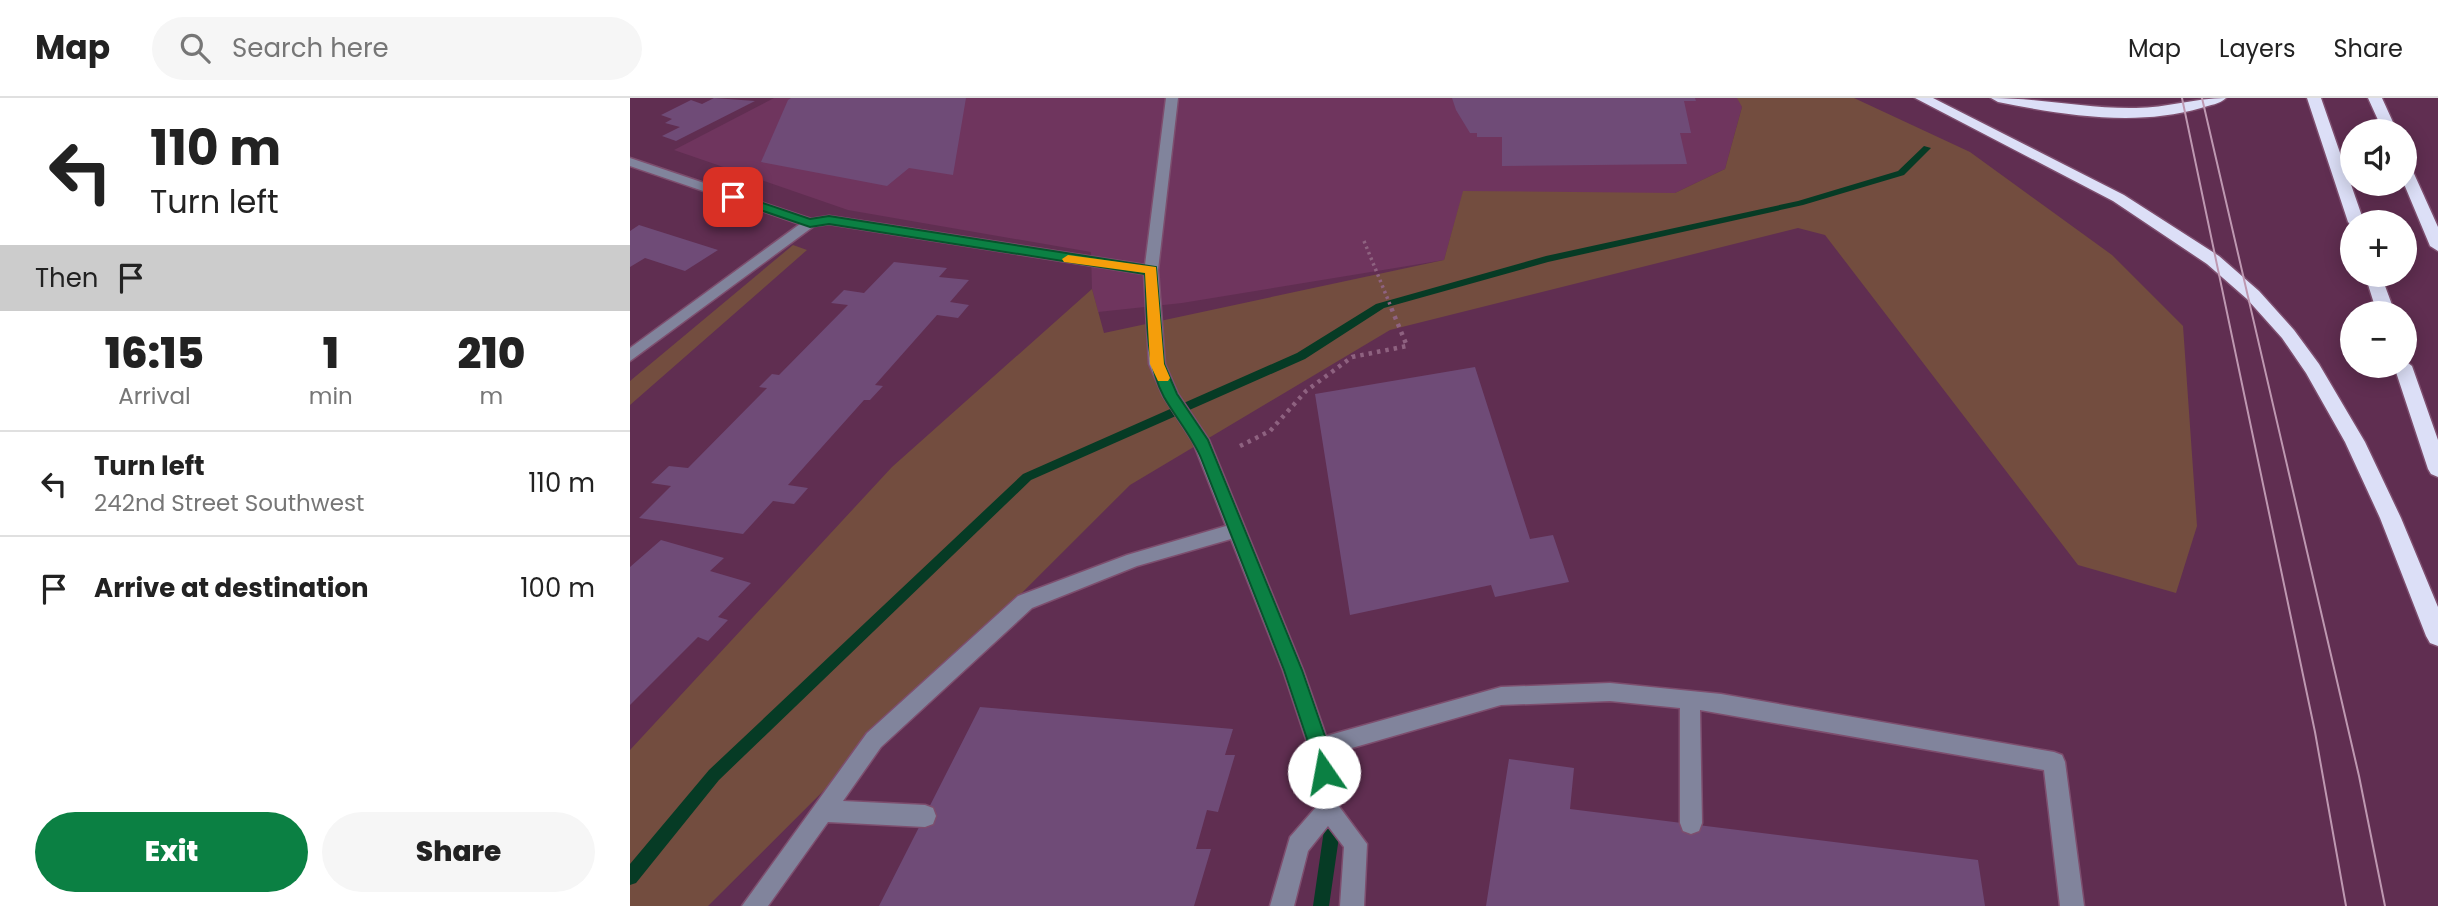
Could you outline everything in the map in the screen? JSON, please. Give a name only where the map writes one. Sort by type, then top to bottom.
[{"type":"highway","points":[[1922,98],[2141,211],[2205,256],[2258,301],[2287,333],[2341,416],[2397,533],[2438,636]]},
{"type":"highway","points":[[1998,98],[2088,111],[2133,112],[2167,110],[2219,98]]},
{"type":"highway","points":[[2314,98],[2352,210]]},
{"type":"highway","points":[[2375,98],[2384,119]]},
{"type":"highway","points":[[2416,196],[2438,246]]},
{"type":"highway","points":[[2407,378],[2438,469]]},
{"type":"street","points":[[1172,98],[1152,270],[1157,364],[1171,396],[1201,440],[1293,670],[1320,748],[1328,809],[1356,844],[1352,906]]},
{"type":"street","points":[[630,162],[810,223]]},
{"type":"street","points":[[630,356],[810,223],[829,220],[1124,268],[1152,270]]},
{"type":"street","points":[[754,906],[874,740],[1025,602],[1133,560],[1237,530]]},
{"type":"street","points":[[1320,748],[1501,696],[1610,692],[1690,699],[2054,762],[2072,906]]},
{"type":"street","points":[[1690,699],[1691,823]]},
{"type":"street","points":[[1282,906],[1297,845],[1328,809]]},
{"type":"street","points":[[822,811],[925,816]]},
{"type":"path","points":[[1240,446],[1270,431],[1306,391],[1352,356],[1407,346],[1364,241]]},
{"type":"shaded area","points":[[774,98],[1738,98],[1742,107],[1725,169],[1675,193],[1463,193],[1444,260],[1182,303],[1098,312],[1092,289],[1091,252],[848,210],[674,150]]},
{"type":"shaded area","points":[[1737,98],[1854,98],[1970,152],[2112,255],[2183,326],[2197,526],[2176,593],[2078,565],[1825,235],[1798,228],[1390,330],[1130,485],[708,906],[630,906],[630,750],[892,467],[1092,289],[1104,333],[1444,260],[1463,191],[1675,193],[1725,169],[1742,107]]},
{"type":"shaded area","points":[[793,245],[807,250],[630,405],[630,381]]},
{"type":"building","points":[[714,98],[755,101],[676,141],[662,136],[680,127],[665,123],[672,119],[661,115],[691,100],[702,104]]},
{"type":"building","points":[[791,98],[966,98],[953,175],[909,168],[887,186],[761,162]]},
{"type":"building","points":[[1452,98],[1695,98],[1696,101],[1684,101],[1691,133],[1680,133],[1687,164],[1502,166],[1502,137],[1477,137],[1477,133],[1470,133]]},
{"type":"building","points":[[639,225],[718,250],[685,271],[645,258],[630,267],[630,231]]},
{"type":"building","points":[[894,262],[947,268],[939,277],[969,280],[950,302],[969,305],[958,318],[937,315],[875,385],[883,386],[870,400],[864,400],[788,485],[808,488],[794,504],[773,501],[743,534],[639,518],[671,486],[651,483],[669,466],[688,468],[767,388],[759,387],[772,374],[779,375],[848,305],[831,303],[844,290],[864,293]]},
{"type":"building","points":[[1475,367],[1530,539],[1553,535],[1569,582],[1495,597],[1491,585],[1350,615],[1315,394]]},
{"type":"building","points":[[661,540],[724,558],[710,571],[751,583],[718,617],[728,620],[708,641],[698,637],[630,705],[630,567]]},
{"type":"building","points":[[980,707],[1233,729],[1225,755],[1235,755],[1218,812],[1207,810],[1196,849],[1211,849],[1194,906],[879,906]]},
{"type":"building","points":[[1509,759],[1574,768],[1570,809],[1978,860],[1985,906],[1486,906]]},
{"type":"waterway","points":[[630,877],[714,775],[1027,477],[1301,356],[1380,306],[1546,259],[1800,203],[1901,173],[1927,148]]},
{"type":"waterway","points":[[1321,906],[1332,830]]},
{"type":"tram line","points":[[2182,98],[2315,732],[2346,906]]},
{"type":"tram line","points":[[2202,98],[2359,776],[2385,906]]},
{"type":"slow traffic","points":[[1068,259],[1152,270],[1157,364],[1163,378]]},
{"type":"route","points":[[733,197],[810,223],[829,220],[1124,268],[1152,270],[1157,364],[1171,396],[1201,440],[1209,458],[1293,670],[1320,748],[1324,772]]}]
